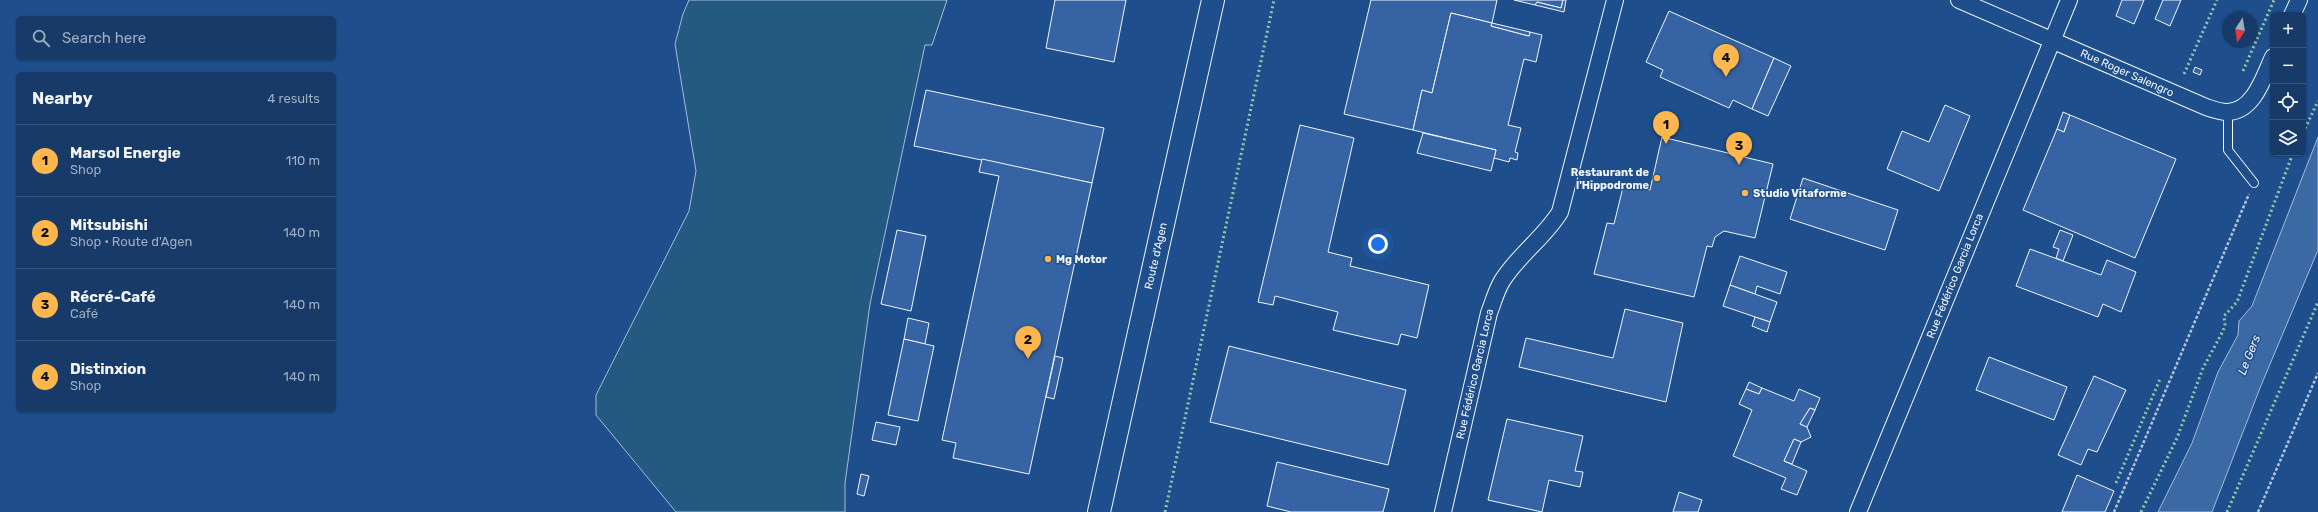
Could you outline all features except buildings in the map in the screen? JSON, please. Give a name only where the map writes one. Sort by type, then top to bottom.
[{"type":"main road","name":"Route d'Agen","points":[[1099,512],[1213,0]]},
{"type":"street","name":"Rue Fédérico Garcia Lorca","points":[[1443,512],[1489,313],[1501,282],[1517,261],[1550,229],[1560,212],[1615,0]]},
{"type":"street","name":"Rue Roger Salengro","points":[[1959,0],[2206,107],[2228,112]]},
{"type":"street","name":"Rue Fédérico Garcia Lorca","points":[[1858,512],[2069,0]]},
{"type":"street","points":[[2293,12],[2299,0]]},
{"type":"street","points":[[2228,112],[2242,108],[2252,100],[2270,62]]},
{"type":"lane","points":[[2228,112],[2228,150],[2254,183]]},
{"type":"path","points":[[2114,512],[2254,183]]},
{"type":"path","points":[[2258,512],[2318,374]]},
{"type":"shaded area","points":[[689,0],[947,0],[932,45],[925,45],[870,304],[845,483],[845,512],[676,512],[596,415],[596,395],[689,211],[696,171],[675,44],[683,14]]},
{"type":"water","name":"Le Gers","points":[[2318,137],[2318,250],[2260,388],[2212,512],[2158,512],[2192,443],[2218,372],[2238,335],[2239,321],[2252,306]]},
{"type":"hedge","points":[[1165,512],[1274,0]]},
{"type":"hedge","points":[[2184,74],[2217,0]]},
{"type":"hedge","points":[[2243,71],[2274,0]]},
{"type":"hedge","points":[[2306,127],[2318,101]]},
{"type":"hedge","points":[[2141,512],[2177,438],[2203,368],[2223,331],[2225,325],[2224,316],[2237,302],[2292,156]]},
{"type":"hedge","points":[[2227,512],[2318,302]]},
{"type":"hedge","points":[[2116,483],[2160,379]]},
{"type":"place","name":"Distinxion","points":[[1726,77]]},
{"type":"place","name":"Marsol Energie","points":[[1666,144]]},
{"type":"place","name":"Récré-Café","points":[[1739,165]]},
{"type":"place","name":"Restaurant de l'Hippodrome","points":[[1657,178]]},
{"type":"place","name":"Studio Vitaforme","points":[[1745,193]]},
{"type":"place","name":"Mg Motor","points":[[1048,259]]},
{"type":"place","name":"Mitsubishi","points":[[1028,359]]}]
